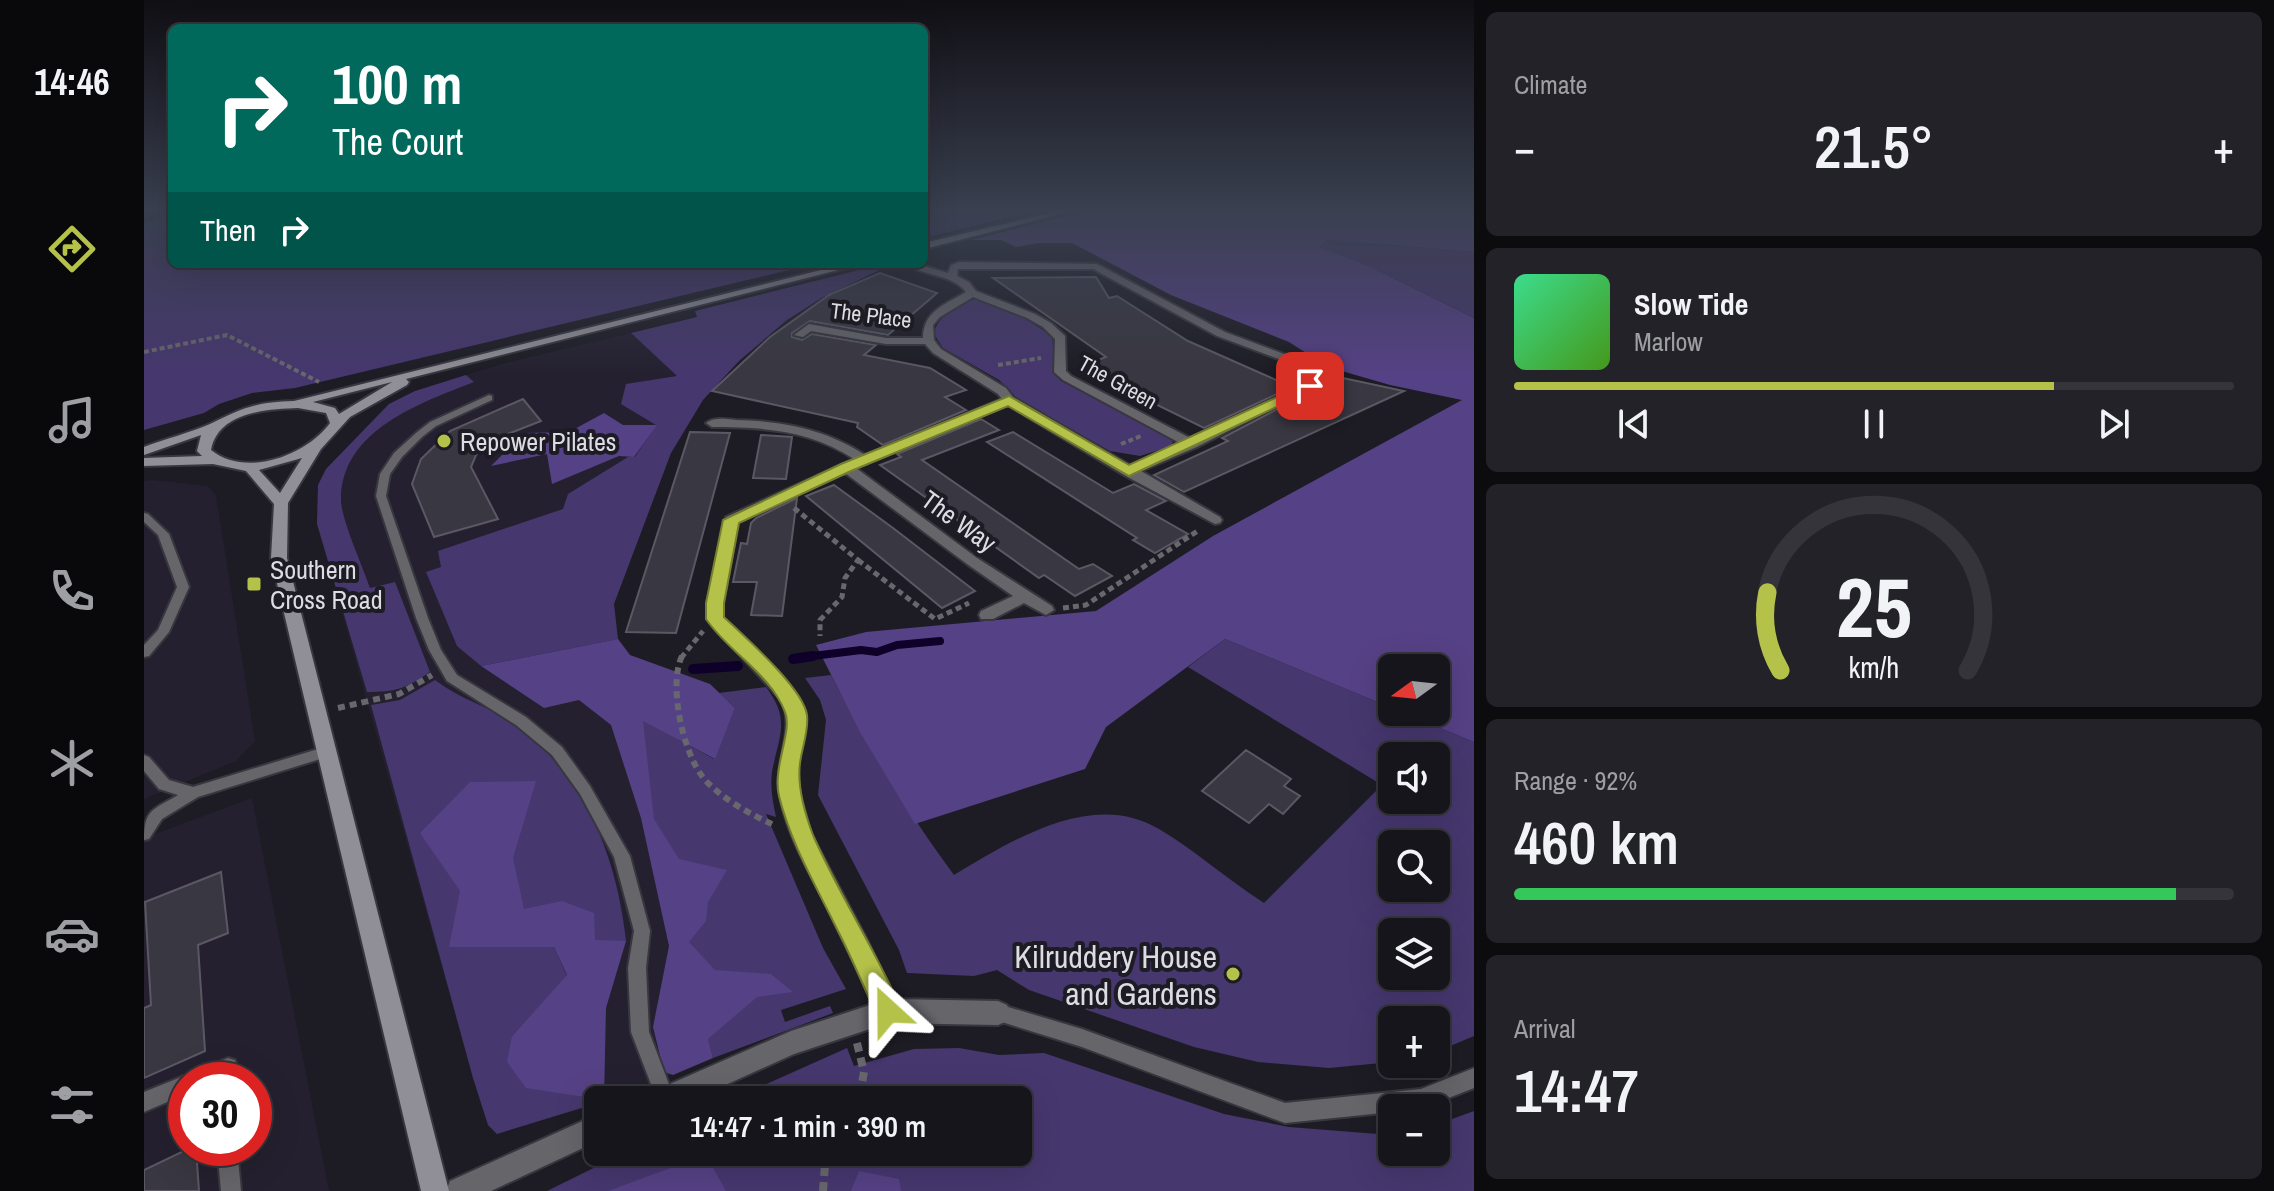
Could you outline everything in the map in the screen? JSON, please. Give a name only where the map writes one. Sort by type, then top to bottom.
[{"type":"main road","points":[[144,451],[217,425],[251,409],[299,402],[841,268]]},
{"type":"main road","points":[[336,423],[364,402],[426,371]]},
{"type":"main road","points":[[299,402],[324,407],[335,416],[336,423],[333,431],[316,446],[281,503],[279,558],[435,1191]]},
{"type":"main road","points":[[214,460],[204,451],[203,445],[217,425]]},
{"type":"main road","points":[[144,462],[214,460],[249,466],[278,461],[316,446]]},
{"type":"main road","points":[[249,466],[281,503]]},
{"type":"street","points":[[921,268],[952,277],[954,267],[962,266]]},
{"type":"street","points":[[1068,266],[1094,266],[1146,291],[1221,334],[1296,362],[1309,372],[1312,379],[1310,386],[1129,472]]},
{"type":"street","name":"The Green","points":[[952,277],[965,284],[972,293],[1047,325],[1061,338],[1060,372],[1067,378],[1192,444]]},
{"type":"street","points":[[972,293],[936,315],[928,325],[928,341],[937,351],[1129,472],[1215,520]]},
{"type":"street","name":"The Place","points":[[809,328],[886,341],[928,341]]},
{"type":"street","points":[[888,1011],[801,835],[789,778],[796,712],[772,677],[715,619],[715,603],[731,520],[1006,396]]},
{"type":"street","points":[[712,423],[757,417],[821,435],[844,445],[864,460]]},
{"type":"street","name":"The Way","points":[[846,467],[972,561],[1046,610]]},
{"type":"street","points":[[987,615],[1026,596]]},
{"type":"street","points":[[694,1086],[791,1043],[888,1011],[998,1013]]},
{"type":"street","points":[[460,1191],[584,1133]]},
{"type":"lane","points":[[489,398],[433,424],[419,435],[398,455],[385,474],[381,496],[422,618],[435,650],[452,678],[521,721],[557,751],[585,790],[622,856],[642,931],[637,968],[640,1032],[660,1086]]},
{"type":"lane","points":[[144,516],[163,534],[183,587],[163,632],[144,653]]},
{"type":"lane","points":[[144,834],[157,815],[193,793],[328,751]]},
{"type":"lane","points":[[144,761],[164,785],[193,793]]},
{"type":"lane","points":[[998,1013],[1082,1038],[1285,1113],[1421,1099],[1474,1078]]},
{"type":"lane","points":[[144,1102],[168,1092]]},
{"type":"lane","points":[[229,1166],[231,1191]]},
{"type":"path","points":[[144,352],[227,335],[338,392]]},
{"type":"path","points":[[988,364],[1011,367],[1032,357],[1062,361]]},
{"type":"path","points":[[1100,453],[1161,428]]},
{"type":"path","points":[[780,497],[935,619],[1007,584]]},
{"type":"path","points":[[1046,610],[1086,605],[1215,520]]},
{"type":"path","points":[[820,636],[820,620],[844,597],[847,589],[845,578],[858,560]]},
{"type":"path","points":[[715,619],[684,650],[675,677],[686,741],[703,777],[759,819],[801,835]]},
{"type":"path","points":[[318,715],[365,699],[407,693],[446,669]]},
{"type":"path","points":[[848,1024],[864,1066],[864,1086]]},
{"type":"path","points":[[823,1191],[825,1166]]},
{"type":"shaded area","points":[[144,266],[797,268],[295,388],[252,393],[219,404],[204,413],[144,430]]},
{"type":"shaded area","points":[[1115,266],[1367,266],[1474,318],[1474,742],[1435,726],[1450,726],[1450,654],[1378,654],[1378,702],[1225,639],[1106,727],[1085,769],[915,824],[860,732],[816,645],[866,632],[1096,611],[1213,536],[1462,400],[1390,385],[1328,367],[1289,342],[1171,295]]},
{"type":"shaded area","points":[[1367,266],[1474,266],[1474,318]]},
{"type":"shaded area","points":[[867,268],[884,268],[823,297],[787,320],[739,361],[703,400],[671,453],[614,604],[618,639],[481,666],[457,646],[426,572],[441,567],[438,551],[563,509],[568,494],[628,457],[635,457],[656,425],[621,404],[626,384],[677,376],[631,333],[697,317],[695,311]]},
{"type":"shaded area","points":[[975,299],[1026,319],[1052,336],[1056,375],[1061,381],[1173,439],[1172,446],[1140,456],[1110,451],[1019,400],[999,380],[943,348],[934,334],[939,322],[955,308]]},
{"type":"shaded area","points":[[631,333],[703,400],[671,453],[614,604],[618,639],[630,655],[643,804],[713,1058],[642,1086],[584,1086],[584,1107],[497,1134],[488,1125],[473,1078],[317,524],[318,485],[326,469],[389,404],[415,391],[502,364]]},
{"type":"shaded area","points":[[466,375],[474,382],[431,399],[387,423],[354,455],[344,476],[342,510],[370,588],[395,582],[430,672],[400,688],[367,692],[317,524],[318,485],[326,469],[389,404],[415,391]]},
{"type":"shaded area","points":[[604,413],[623,425],[657,425],[634,457],[619,456],[552,484],[547,454],[491,466],[524,433],[569,432]]},
{"type":"shaded area","points":[[144,481],[208,486],[216,496],[255,741],[236,761],[144,799]]},
{"type":"shaded area","points":[[618,639],[630,655],[710,684],[735,708],[715,759],[643,721],[654,819],[679,859],[727,870],[708,902],[706,921],[689,942],[715,970],[771,974],[793,992],[757,997],[708,1039],[713,1058],[673,1075],[664,1072],[653,1027],[669,946],[641,818],[611,725],[579,700],[544,708],[481,666]]},
{"type":"shaded area","points":[[1225,639],[1378,702],[1378,726],[1435,726],[1474,742],[1474,1036],[1450,1046],[1450,1006],[1378,1006],[1378,1063],[1329,1068],[1258,1062],[1194,1047],[1029,990],[997,970],[974,976],[907,973],[899,950],[818,795],[826,720],[820,700],[805,678],[831,675],[888,778],[954,875],[1026,835],[1053,824],[1080,817],[1107,815],[1133,818],[1159,829],[1264,903],[1378,789],[1378,814],[1450,814],[1450,742],[1378,742],[1378,783],[1188,667]]},
{"type":"shaded area","points":[[435,680],[495,712],[539,745],[560,768],[593,820],[615,879],[626,941],[554,947],[567,976],[512,1036],[584,1089],[584,1107],[497,1134],[488,1125],[371,705],[400,700]]},
{"type":"shaded area","points":[[766,687],[778,709],[781,728],[771,778],[776,817],[766,814],[823,948],[846,989],[781,1010],[785,1022],[830,1006],[833,1013],[713,1058],[643,804],[643,720],[714,759],[735,708],[719,693]]},
{"type":"shaded area","points":[[536,781],[513,858],[524,909],[562,901],[594,913],[595,940],[626,941],[606,1008],[604,1086],[584,1086],[584,1097],[526,1088],[507,1062],[512,1036],[567,975],[554,947],[449,947],[460,891],[420,833],[470,782]]},
{"type":"shaded area","points":[[252,798],[329,1191],[144,1191],[144,838]]},
{"type":"shaded area","points":[[847,1048],[854,1066],[914,1049],[959,1048],[999,1055],[1044,1053],[1224,1114],[1289,1127],[1378,1134],[1378,1166],[1450,1166],[1450,1120],[1474,1111],[1474,1191],[547,1191],[598,1166],[1032,1166],[1032,1086],[762,1086]]},
{"type":"shaded area","points":[[676,1166],[712,1166],[726,1191],[608,1191]]},
{"type":"shaded area","points":[[859,1171],[899,1179],[901,1191],[851,1191]]},
{"type":"building","points":[[880,273],[937,293],[888,335],[810,321],[792,333],[792,337],[802,340],[812,334],[876,345],[864,355],[930,368],[966,390],[945,397],[966,410],[883,445],[857,427],[858,423],[712,391],[770,337],[829,295]]},
{"type":"building","points":[[1096,277],[1109,298],[1117,296],[1188,341],[1292,387],[1204,428],[1080,367],[1106,357],[993,278]]},
{"type":"building","points":[[1324,374],[1404,391],[1184,492],[1154,475],[1228,441],[1222,438],[1308,393],[1317,397]]},
{"type":"building","points":[[523,399],[541,421],[490,441],[476,455],[471,467],[498,519],[434,537],[412,484],[421,459],[450,431]]},
{"type":"building","points":[[981,419],[999,430],[922,460],[1079,569],[1093,564],[1112,576],[1075,596],[1044,575],[1039,578],[880,465],[901,457],[897,454]]},
{"type":"building","points":[[690,432],[730,433],[676,633],[626,632]]},
{"type":"building","points":[[1013,432],[1113,493],[1134,484],[1166,501],[1146,510],[1188,534],[1155,553],[1133,540],[1137,538],[987,442]]},
{"type":"building","points":[[761,435],[792,437],[786,479],[753,478]]},
{"type":"building","points":[[834,485],[975,591],[942,608],[806,496]]},
{"type":"building","points":[[797,498],[782,616],[751,615],[757,582],[733,582],[741,543],[747,544],[751,523],[756,518]]},
{"type":"building","points":[[1246,750],[1291,779],[1284,786],[1300,796],[1283,814],[1269,804],[1249,823],[1202,791]]},
{"type":"building","points":[[221,872],[228,933],[198,945],[205,1051],[180,1062],[168,1062],[168,1067],[144,1078],[144,1008],[151,1005],[145,902]]},
{"type":"building","points":[[168,1159],[168,1166],[197,1166],[199,1191],[144,1191],[144,1170]]},
{"type":"waterway","points":[[813,656],[861,650],[877,652],[897,645],[940,641]]},
{"type":"waterway","points":[[793,659],[813,656]]},
{"type":"waterway","points":[[797,658],[813,656]]},
{"type":"waterway","points":[[693,669],[738,666]]},
{"type":"place","name":"Repower Pilates","points":[[444,441]]},
{"type":"place","name":"Southern Cross Road","points":[[254,584]]},
{"type":"place","name":"Kilruddery House and Gardens","points":[[1233,974]]},
{"type":"route","points":[[888,1011],[801,835],[789,791],[788,766],[796,731],[796,712],[790,698],[715,619],[724,546],[731,520],[846,467],[1009,400],[1129,472],[1310,386]]}]
